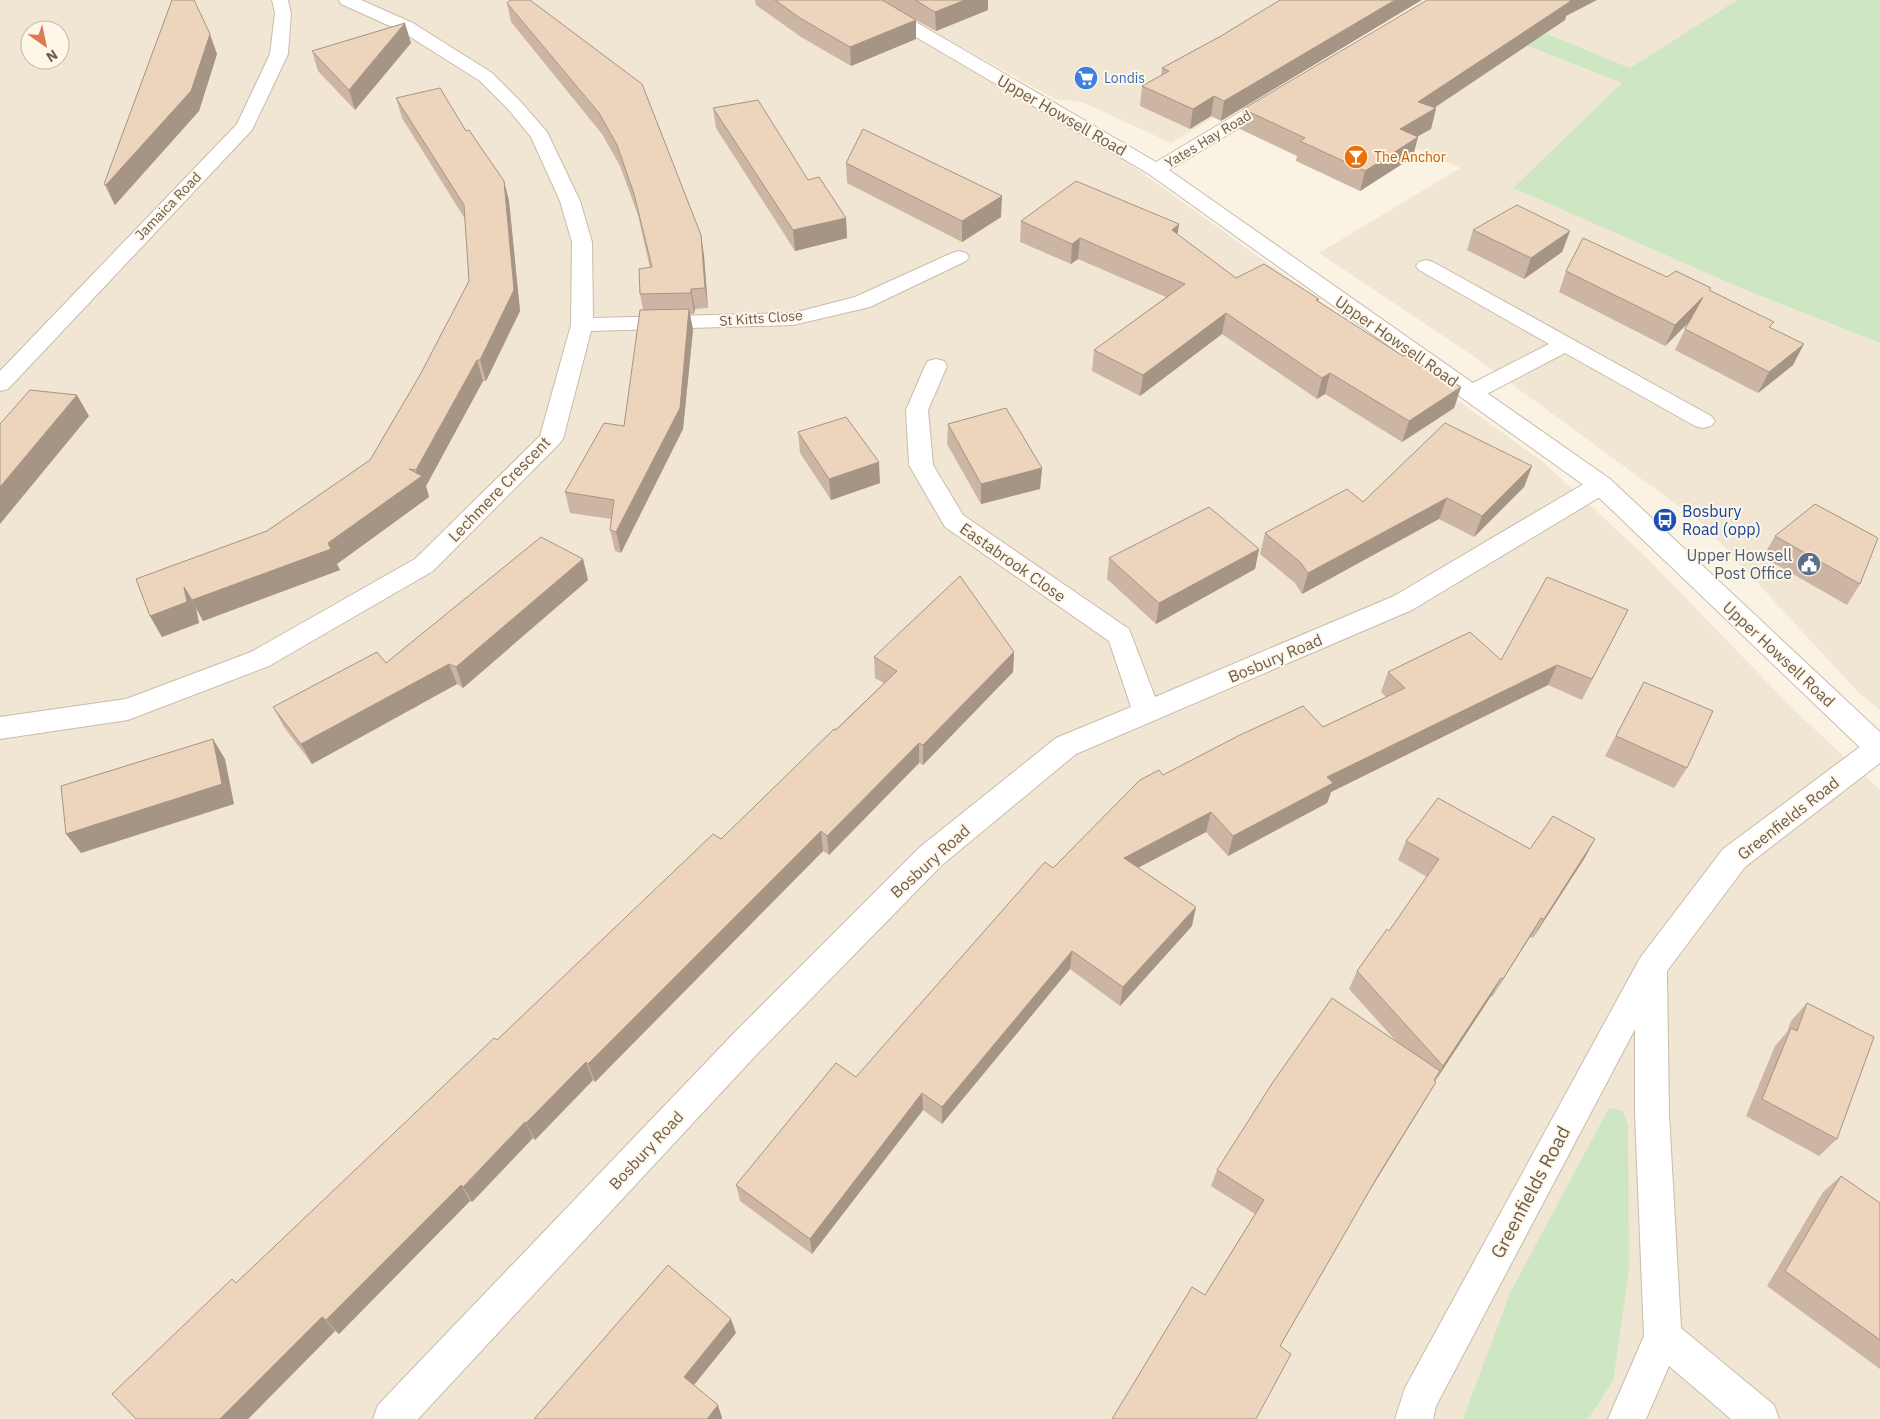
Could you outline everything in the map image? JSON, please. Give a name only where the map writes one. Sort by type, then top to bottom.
[{"type":"street","name":"Jamaica Road","points":[[0,384],[245,126],[279,54],[283,13],[280,0]]},
{"type":"street","name":"Lechmere Crescent","points":[[0,728],[128,709],[260,659],[424,566],[550,439],[582,325],[582,242],[570,201],[540,136],[514,105],[486,77],[407,27],[347,0]]},
{"type":"street","name":"Upper Howsell Road","points":[[866,0],[1156,170],[1601,485],[1880,748]]},
{"type":"street","name":"Yates Hay Road","points":[[1156,170],[1285,93]]},
{"type":"street","name":"St Kitts Close","points":[[582,325],[793,319],[862,302],[959,257]]},
{"type":"street","points":[[1426,266],[1702,421]]},
{"type":"street","points":[[1471,393],[1566,344]]},
{"type":"street","name":"Eastabrook Close","points":[[936,366],[917,410],[922,465],[954,521],[1120,636],[1146,712]]},
{"type":"street","name":"Bosbury Road","points":[[392,1419],[746,1043],[931,856],[1066,746],[1402,603],[1601,485]]},
{"type":"street","name":"Greenfields Road","points":[[1414,1419],[1418,1402],[1650,968],[1734,858],[1880,748]]},
{"type":"street","points":[[1627,1419],[1663,1337],[1652,1114],[1650,968]]},
{"type":"street","points":[[1663,1337],[1760,1419]]},
{"type":"shaded area","points":[[0,0],[851,0],[1123,159],[1543,462],[1646,557],[1795,711],[1880,790],[1880,1419],[0,1419]]},
{"type":"shaded area","points":[[883,0],[1414,0],[1171,143],[1082,102],[1055,99],[906,16]]},
{"type":"shaded area","points":[[1472,0],[1737,0],[1630,68],[1469,2]]},
{"type":"shaded area","points":[[1448,14],[1623,83],[1514,188],[1748,291],[1880,343],[1880,710],[1858,692],[1703,524],[1472,355],[1319,253],[1460,168],[1312,101]]},
{"type":"green space","points":[[1737,0],[1880,0],[1880,343],[1748,291],[1513,188],[1622,83],[1448,14],[1469,2],[1630,68]]},
{"type":"green space","points":[[1609,1108],[1623,1111],[1628,1125],[1629,1270],[1613,1381],[1588,1419],[1463,1419],[1510,1293]]},
{"type":"building","points":[[172,0],[194,0],[210,34],[191,91],[106,185],[104,184]]},
{"type":"building","points":[[510,0],[530,0],[642,84],[701,235],[705,288],[691,289],[691,293],[640,294],[639,269],[652,267],[634,194],[617,145],[599,113],[507,3]]},
{"type":"building","points":[[775,0],[882,0],[916,20],[850,47],[800,18]]},
{"type":"building","points":[[915,0],[965,0],[935,12]]},
{"type":"building","points":[[1280,0],[1395,0],[1224,101],[1214,96],[1193,109],[1142,86],[1169,71],[1162,68],[1221,36]]},
{"type":"building","points":[[1427,0],[1571,1],[1418,102],[1436,108],[1400,129],[1418,137],[1365,171],[1300,141],[1305,138],[1243,109]]},
{"type":"building","points":[[405,23],[349,90],[312,51]]},
{"type":"building","points":[[440,88],[466,131],[469,130],[504,181],[514,290],[480,360],[477,360],[416,470],[409,469],[422,476],[328,543],[331,549],[192,600],[184,587],[187,602],[150,616],[136,579],[267,531],[370,460],[420,375],[469,281],[464,205],[396,98]]},
{"type":"building","points":[[758,100],[808,180],[819,177],[846,218],[793,230],[713,108]]},
{"type":"building","points":[[863,129],[1002,196],[962,221],[846,163]]},
{"type":"building","points":[[1076,181],[1179,224],[1172,230],[1236,278],[1264,264],[1403,356],[1405,355],[1461,387],[1409,421],[1330,373],[1322,378],[1226,313],[1143,375],[1094,350],[1185,284],[1080,238],[1072,244],[1021,221]]},
{"type":"building","points":[[1517,205],[1570,231],[1531,258],[1473,230]]},
{"type":"building","points":[[1583,238],[1667,277],[1676,271],[1711,288],[1709,290],[1774,322],[1769,327],[1804,344],[1769,372],[1685,329],[1703,297],[1675,325],[1566,271]]},
{"type":"building","points":[[689,309],[680,408],[616,532],[610,530],[614,500],[565,492],[604,423],[624,426],[640,310]]},
{"type":"building","points":[[30,390],[77,395],[0,487],[0,424]]},
{"type":"building","points":[[1006,408],[1042,468],[981,484],[948,424]]},
{"type":"building","points":[[846,417],[879,462],[829,479],[798,432]]},
{"type":"building","points":[[1445,423],[1532,466],[1482,516],[1447,498],[1308,573],[1300,562],[1265,533],[1347,489],[1363,502]]},
{"type":"building","points":[[1815,504],[1878,538],[1860,584],[1775,536]]},
{"type":"building","points":[[1209,507],[1259,549],[1159,603],[1109,558]]},
{"type":"building","points":[[541,537],[583,559],[456,667],[449,664],[301,744],[273,707],[377,652],[386,663]]},
{"type":"building","points":[[960,576],[1014,652],[923,745],[919,743],[827,836],[821,831],[588,1064],[586,1062],[525,1122],[463,1187],[461,1185],[326,1320],[322,1317],[220,1419],[136,1419],[112,1394],[232,1279],[236,1283],[494,1038],[497,1040],[713,834],[721,839],[834,729],[836,730],[897,671],[874,657]]},
{"type":"building","points":[[1547,577],[1628,610],[1592,679],[1557,665],[1327,777],[1333,783],[1233,836],[1211,812],[1124,858],[1196,907],[1123,987],[1072,951],[942,1107],[922,1093],[810,1239],[736,1185],[836,1063],[856,1077],[1045,862],[1053,868],[1140,780],[1159,770],[1163,775],[1240,735],[1303,706],[1323,727],[1405,688],[1388,672],[1470,632],[1501,660]]},
{"type":"building","points":[[1644,682],[1713,711],[1687,768],[1616,736]]},
{"type":"building","points":[[213,739],[222,784],[66,834],[61,786]]},
{"type":"building","points":[[1438,798],[1530,849],[1553,816],[1595,839],[1544,919],[1541,918],[1503,979],[1501,978],[1443,1066],[1357,971],[1387,929],[1389,931],[1439,859],[1406,841]]},
{"type":"building","points":[[1332,998],[1440,1071],[1434,1080],[1436,1082],[1379,1174],[1280,1346],[1291,1354],[1256,1419],[1112,1419],[1192,1287],[1205,1295],[1264,1200],[1217,1170],[1273,1082]]},
{"type":"building","points":[[1807,1003],[1874,1037],[1837,1139],[1762,1099],[1791,1028],[1797,1031]]},
{"type":"building","points":[[1841,1176],[1880,1203],[1880,1340],[1785,1271]]},
{"type":"building","points":[[668,1265],[731,1319],[684,1377],[718,1405],[707,1419],[534,1419]]},
{"type":"place","name":"Londis","points":[[1086,78]]},
{"type":"place","name":"The Anchor","points":[[1356,157]]},
{"type":"place","name":"Bosbury Road (opp)","points":[[1665,520]]},
{"type":"place","name":"Upper Howsell Post Office","points":[[1809,564]]}]
